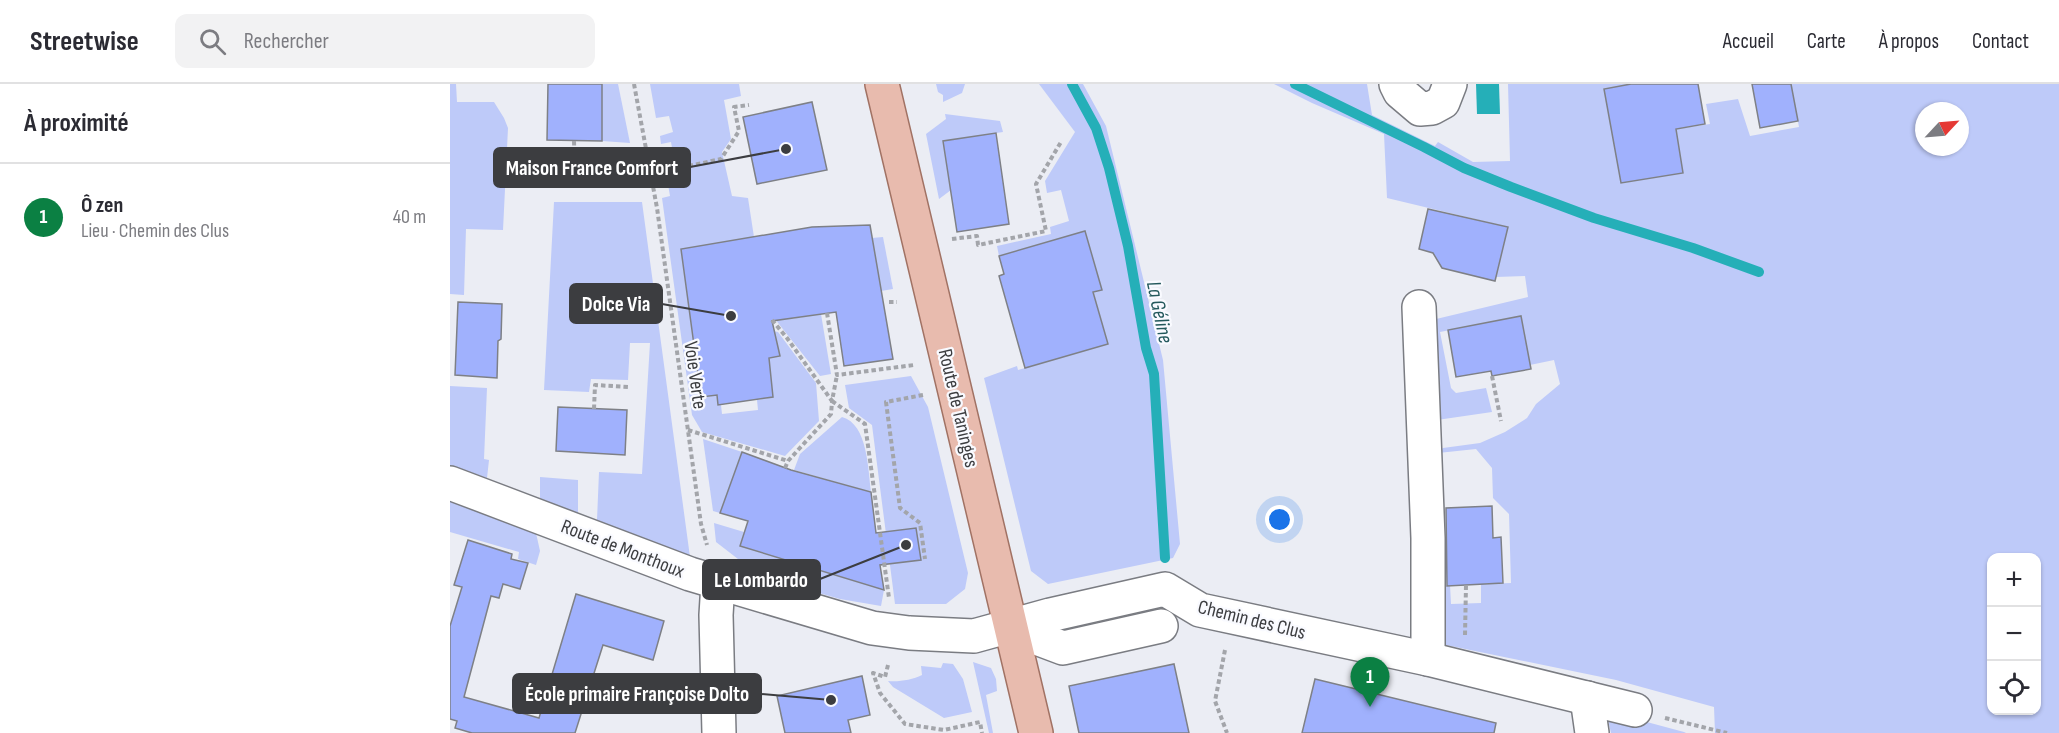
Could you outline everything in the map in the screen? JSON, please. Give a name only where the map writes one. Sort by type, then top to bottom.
[{"type":"main road","name":"Route de Taninges","points":[[882,84],[1036,733]]},
{"type":"street","points":[[1396,84],[1400,92],[1420,109],[1432,108],[1443,102],[1450,84]]},
{"type":"street","points":[[1419,307],[1427,527],[1428,659]]},
{"type":"street","name":"Route de Monthoux","points":[[450,483],[690,574],[714,568],[872,627],[964,637],[1010,628]]},
{"type":"street","points":[[714,568],[719,733]]},
{"type":"street","name":"Chemin des Clus","points":[[1010,628],[1040,618],[1165,589],[1200,610],[1428,659],[1635,710]]},
{"type":"street","points":[[1010,628],[1063,648],[1161,626]]},
{"type":"street","points":[[1587,698],[1592,733]]},
{"type":"path","name":"Voie Verte","points":[[634,84],[652,174],[701,524],[714,568]]},
{"type":"path","points":[[652,174],[722,159],[739,131],[734,107],[749,105]]},
{"type":"path","points":[[574,141],[575,171]]},
{"type":"path","points":[[949,240],[976,236],[978,245],[1046,231],[1036,184],[1061,142]]},
{"type":"path","points":[[889,302],[897,302]]},
{"type":"path","points":[[785,468],[788,461],[831,414],[837,375],[827,313]]},
{"type":"path","points":[[772,320],[832,401],[866,424],[893,631]]},
{"type":"path","points":[[837,375],[918,364]]},
{"type":"path","points":[[1492,376],[1501,421]]},
{"type":"path","points":[[594,409],[595,385],[628,387]]},
{"type":"path","points":[[925,559],[920,524],[900,508],[886,402],[930,393]]},
{"type":"path","points":[[688,430],[788,461]]},
{"type":"path","points":[[1462,668],[1465,649],[1466,585]]},
{"type":"path","points":[[1227,733],[1215,701],[1231,616]]},
{"type":"path","points":[[885,677],[873,673],[880,693],[905,724],[944,730],[980,723],[982,733]]},
{"type":"path","points":[[1635,710],[1727,733]]},
{"type":"shaded area","points":[[450,84],[456,84],[457,102],[494,102],[508,128],[503,230],[466,229],[464,295],[450,294]]},
{"type":"shaded area","points":[[602,84],[618,84],[630,143],[602,141]]},
{"type":"shaded area","points":[[650,84],[739,84],[741,96],[724,100],[731,139],[722,152],[732,196],[748,198],[754,237],[681,250],[701,397],[717,395],[722,414],[758,410],[757,400],[773,397],[769,358],[780,355],[773,331],[778,332],[816,383],[819,421],[785,456],[702,432],[692,415],[662,198],[670,196],[664,161],[674,159],[671,142],[661,144],[660,136],[673,132],[669,116],[656,118]]},
{"type":"shaded area","points":[[936,84],[965,84],[962,93],[943,102],[943,95],[938,92]]},
{"type":"shaded area","points":[[1039,84],[1083,84],[1106,126],[1163,360],[1180,544],[1173,558],[1048,584],[1031,571],[984,378],[1017,366],[1018,370],[1108,344],[1091,284],[1085,232],[999,256],[997,246],[1051,234],[1050,227],[1069,221],[1061,190],[1047,193],[1045,181],[1075,132]]},
{"type":"shaded area","points":[[1274,84],[1367,84],[1372,115],[1435,146],[1438,142],[1473,162],[1510,161],[1508,84],[1631,84],[1604,89],[1622,183],[1683,173],[1676,129],[1710,124],[1706,104],[1738,99],[1750,136],[1799,127],[1791,84],[2059,84],[2059,733],[1715,733],[1714,707],[1616,680],[1441,644],[1438,586],[1450,585],[1451,604],[1481,603],[1481,584],[1511,583],[1509,514],[1493,498],[1492,468],[1476,449],[1438,453],[1443,448],[1480,443],[1505,432],[1527,418],[1536,404],[1560,384],[1554,360],[1530,365],[1521,316],[1440,332],[1451,388],[1456,393],[1486,388],[1492,412],[1437,420],[1432,320],[1528,297],[1525,276],[1496,277],[1508,227],[1387,198],[1384,134]]},
{"type":"shaded area","points":[[1476,84],[1499,84],[1500,114],[1477,114]]},
{"type":"shaded area","points":[[945,114],[1000,121],[1003,132],[943,141],[951,190],[939,199],[926,134],[946,119]]},
{"type":"shaded area","points":[[554,202],[642,202],[690,557],[597,520],[599,472],[642,474],[650,343],[630,343],[628,380],[591,379],[589,392],[544,390]]},
{"type":"shaded area","points":[[883,237],[893,289],[881,291],[872,238]]},
{"type":"shaded area","points":[[771,314],[790,319],[821,314],[831,374],[820,376]]},
{"type":"shaded area","points":[[911,376],[928,407],[968,573],[965,589],[946,604],[895,604],[872,425],[849,408],[845,385]]},
{"type":"shaded area","points":[[450,386],[487,388],[484,459],[489,460],[487,478],[450,465]]},
{"type":"shaded area","points":[[842,417],[851,421],[862,438],[871,492],[794,470],[800,454]]},
{"type":"shaded area","points":[[703,439],[742,452],[720,513],[713,511]]},
{"type":"shaded area","points":[[540,477],[578,480],[578,513],[540,500]]},
{"type":"shaded area","points":[[450,499],[536,533],[540,551],[536,565],[518,559],[519,552],[450,532]]},
{"type":"shaded area","points":[[714,523],[744,532],[740,546],[884,590],[881,606],[840,599],[745,572],[738,559],[716,542]]},
{"type":"shaded area","points":[[973,662],[991,668],[996,679],[997,691],[986,695],[993,733],[989,733]]},
{"type":"shaded area","points":[[943,663],[953,664],[963,679],[972,712],[944,718],[893,687],[888,681],[914,678],[922,675],[921,666],[941,668]]},
{"type":"shaded area","points":[[1606,711],[1684,732],[1686,733],[1611,733]]},
{"type":"building","points":[[548,84],[602,84],[602,141],[547,140]]},
{"type":"building","points":[[1631,84],[1698,84],[1705,124],[1676,129],[1683,173],[1621,183],[1604,89]]},
{"type":"building","points":[[1752,84],[1791,84],[1798,121],[1760,128]]},
{"type":"building","points":[[812,102],[827,170],[757,184],[743,117]]},
{"type":"building","points":[[996,133],[1009,224],[957,232],[943,141]]},
{"type":"building","points":[[1428,209],[1508,227],[1495,281],[1442,268],[1433,253],[1419,249]]},
{"type":"building","points":[[870,225],[893,359],[844,366],[836,312],[772,321],[780,356],[769,358],[773,397],[718,405],[717,395],[701,397],[681,249],[812,227]]},
{"type":"building","points":[[1085,231],[1102,290],[1093,292],[1108,344],[1025,368],[999,276],[1004,274],[999,256]]},
{"type":"building","points":[[458,302],[502,304],[497,378],[455,375]]},
{"type":"building","points":[[1521,316],[1531,369],[1492,376],[1491,371],[1456,377],[1448,330]]},
{"type":"building","points":[[558,407],[627,410],[625,455],[556,451]]},
{"type":"building","points":[[742,452],[791,470],[871,492],[876,533],[916,528],[921,560],[880,565],[884,590],[740,546],[748,521],[720,513]]},
{"type":"building","points":[[1492,506],[1493,538],[1501,537],[1503,583],[1447,586],[1446,508]]},
{"type":"building","points":[[468,540],[512,554],[511,559],[528,563],[520,589],[503,584],[499,598],[491,596],[464,697],[539,718],[576,594],[664,621],[653,660],[603,645],[575,733],[472,733],[455,728],[457,721],[450,719],[450,626],[462,587],[454,585]]},
{"type":"building","points":[[1174,664],[1189,733],[1079,733],[1069,686]]},
{"type":"building","points":[[862,676],[870,715],[848,720],[851,733],[785,733],[777,696]]},
{"type":"building","points":[[1315,679],[1496,723],[1494,733],[1302,733]]},
{"type":"waterway","name":"La Géline","points":[[1072,84],[1096,128],[1109,168],[1128,246],[1146,348],[1154,374],[1165,558]]},
{"type":"waterway","points":[[1295,84],[1464,168],[1594,218],[1693,248],[1759,272]]},
{"type":"place","name":"Maison France Comfort","points":[[786,149]]},
{"type":"place","name":"Dolce Via","points":[[731,316]]},
{"type":"place","name":"Le Lombardo","points":[[906,545]]},
{"type":"place","name":"École primaire Françoise Dolto","points":[[831,700]]},
{"type":"place","name":"Ô zen","points":[[1370,707]]}]
